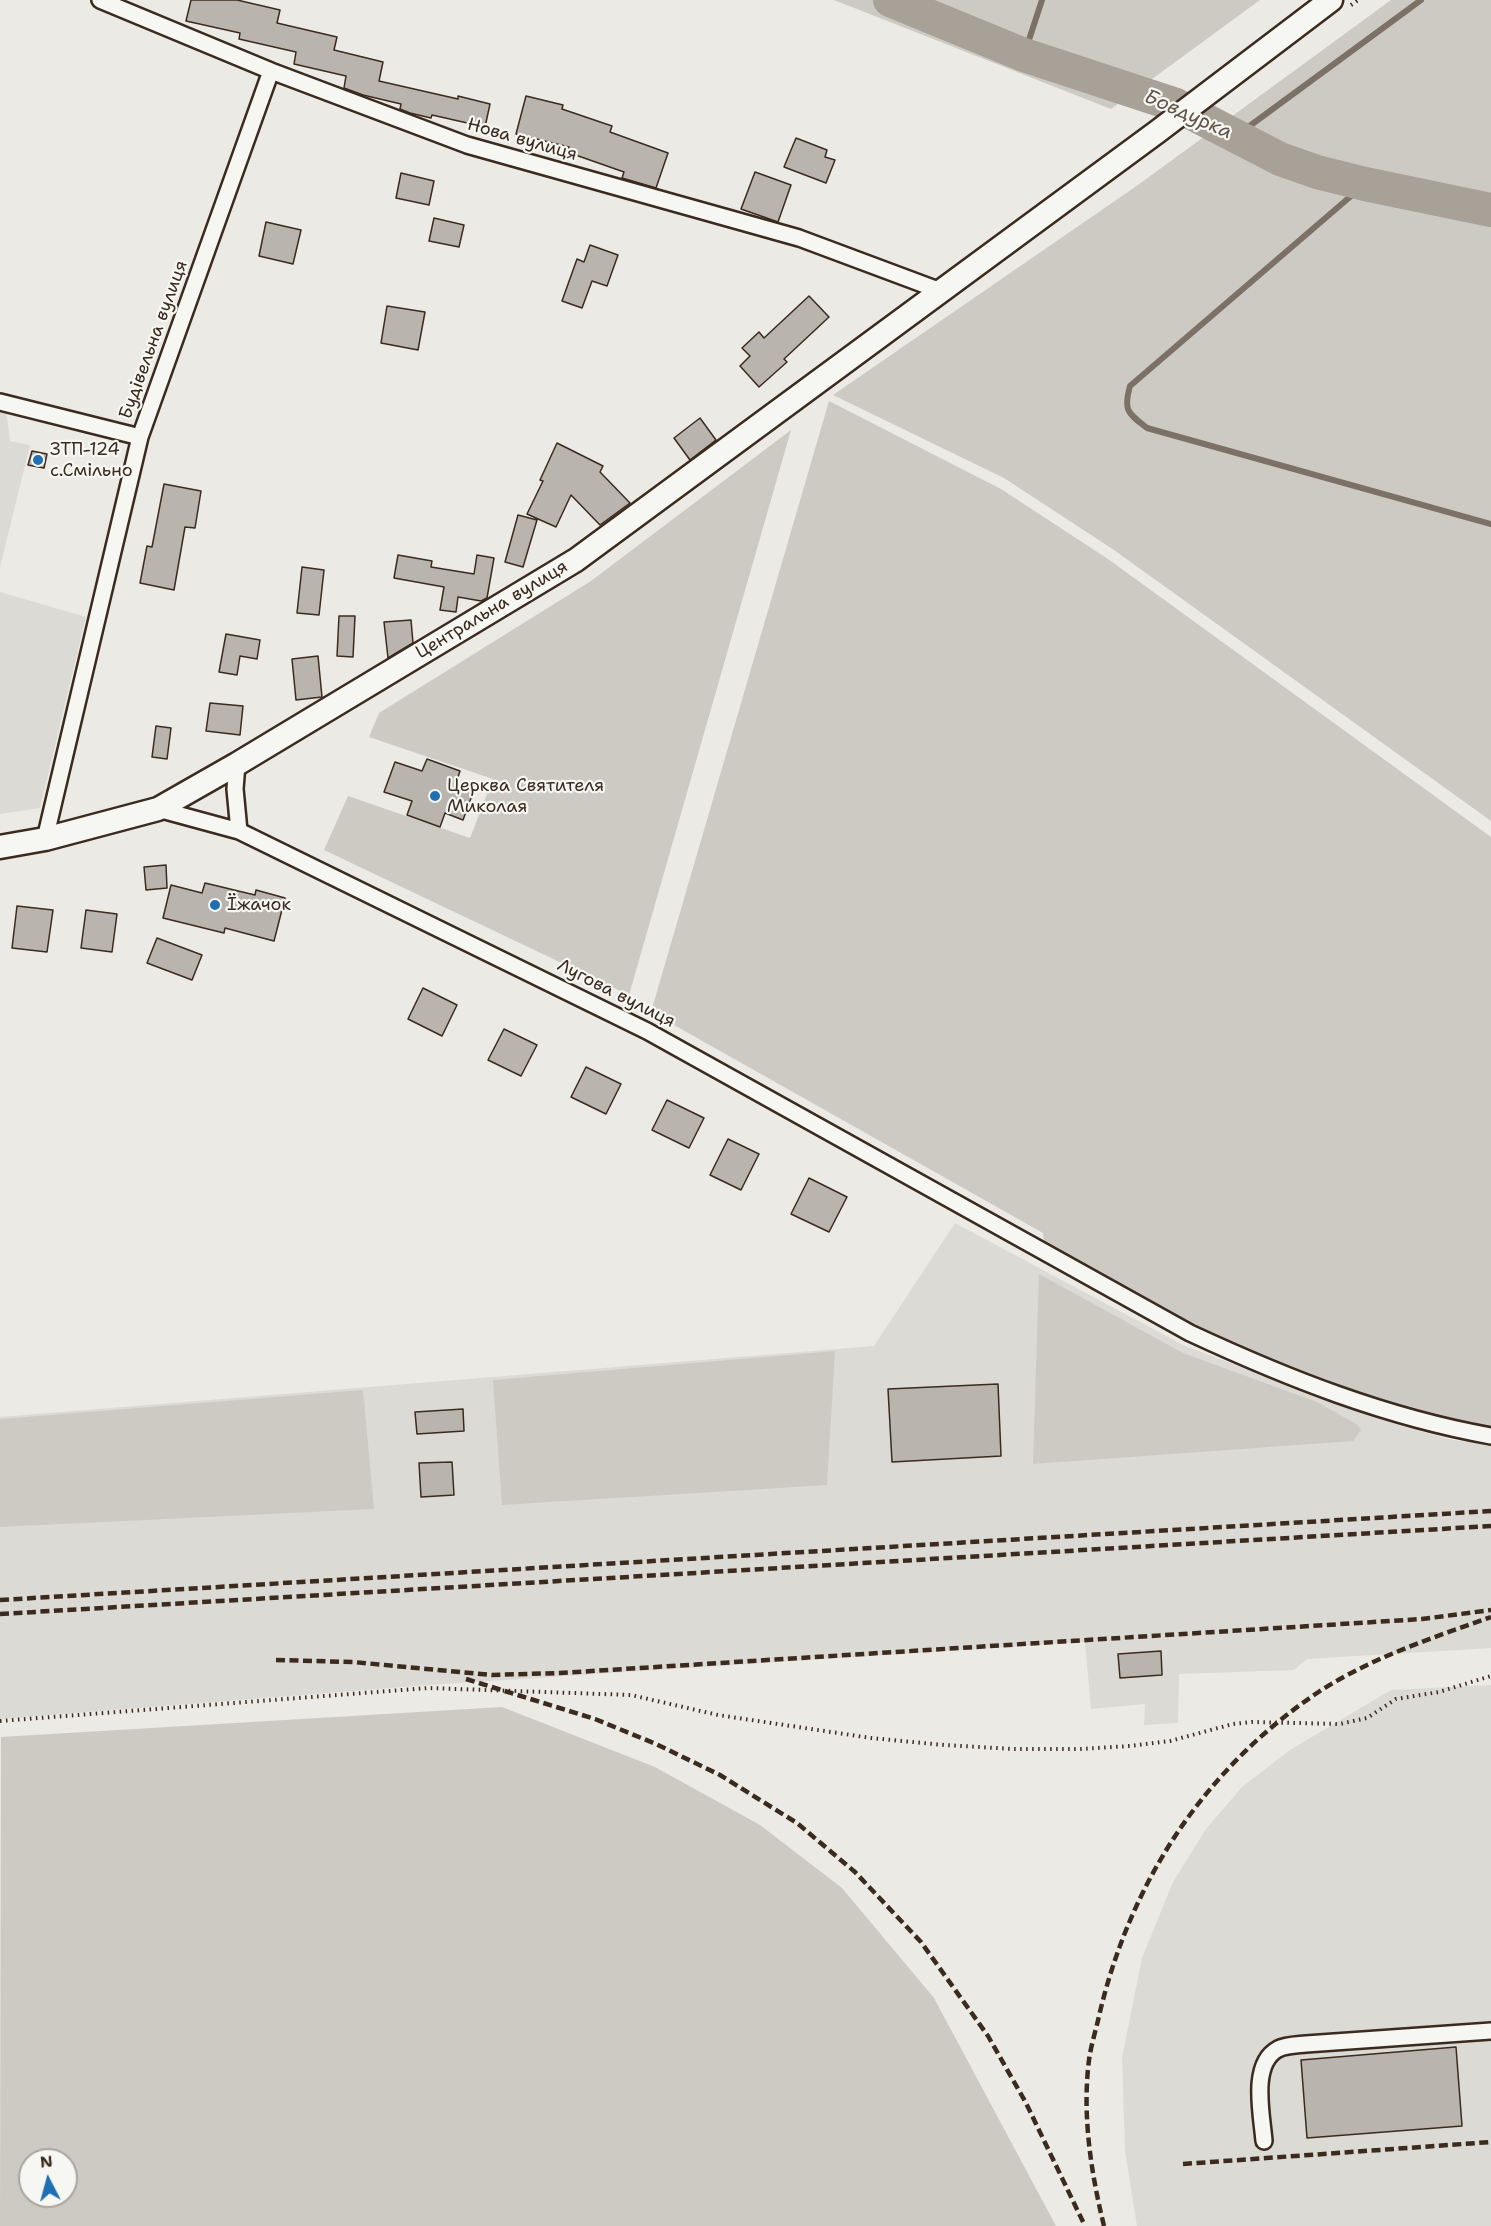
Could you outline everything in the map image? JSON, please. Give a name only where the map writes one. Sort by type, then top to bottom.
[{"type":"street","name":"Нова вулиця","points":[[100,0],[271,71],[467,146],[799,238],[941,291]]},
{"type":"street","name":"Центральна вулиця","points":[[0,848],[45,839],[158,809],[576,560],[1176,118],[1331,0]]},
{"type":"street","name":"Будівельна вулиця","points":[[45,839],[140,437],[271,71]]},
{"type":"street","points":[[0,402],[140,437]]},
{"type":"street","points":[[237,764],[235,789],[239,831]]},
{"type":"street","name":"Лугова вулиця","points":[[158,809],[239,831],[647,1031],[1190,1333],[1265,1368],[1319,1389],[1400,1416],[1491,1437]]},
{"type":"street","points":[[1264,2141],[1259,2082],[1264,2062],[1278,2049],[1306,2044],[1491,2031]]},
{"type":"path","points":[[0,1721],[428,1688],[631,1695],[718,1715],[872,1738],[1014,1749],[1080,1749],[1170,1741],[1233,1724],[1252,1722],[1340,1724],[1367,1718],[1396,1699],[1439,1692],[1491,1676]]},
{"type":"shaded area","points":[[834,0],[1260,0],[1111,109]]},
{"type":"shaded area","points":[[1391,0],[1491,0],[1491,821],[1114,550],[1004,478],[833,395],[1138,185]]},
{"type":"shaded area","points":[[829,401],[1001,489],[1108,559],[1491,837],[1491,1428],[1362,1397],[1284,1369],[1214,1336],[1044,1244],[1043,1233],[651,1012]]},
{"type":"shaded area","points":[[0,409],[6,410],[10,441],[30,445],[0,567]]},
{"type":"shaded area","points":[[791,430],[629,995],[324,850],[348,796],[470,838],[493,779],[369,737],[379,713],[591,581]]},
{"type":"shaded area","points":[[0,592],[86,617],[40,808],[0,814]]},
{"type":"shaded area","points":[[955,1223],[1185,1346],[1394,1424],[1453,1440],[1491,1445],[1491,1648],[1307,1659],[1294,1670],[1179,1674],[1178,1723],[1144,1725],[1145,1704],[1091,1709],[1085,1642],[428,1685],[0,1719],[0,1417],[874,1346]]},
{"type":"shaded area","points":[[1039,1274],[1183,1353],[1317,1402],[1358,1425],[1361,1430],[1353,1441],[1033,1464]]},
{"type":"shaded area","points":[[835,1351],[827,1485],[502,1505],[493,1380]]},
{"type":"shaded area","points":[[363,1390],[374,1509],[0,1527],[0,1419]]},
{"type":"shaded area","points":[[1491,1685],[1491,2226],[1137,2226],[1125,2151],[1122,2058],[1142,1958],[1173,1882],[1206,1829],[1242,1787],[1290,1750],[1391,1690]]},
{"type":"shaded area","points":[[502,1707],[655,1767],[760,1825],[842,1888],[934,1998],[1056,2226],[0,2226],[1,1737]]},
{"type":"building","points":[[191,0],[237,0],[280,10],[277,23],[337,37],[334,50],[383,62],[379,81],[490,104],[485,127],[432,115],[431,118],[410,113],[400,109],[401,104],[344,88],[346,76],[294,64],[296,52],[239,39],[240,33],[186,21]]},
{"type":"building","points":[[526,96],[563,105],[562,109],[612,126],[610,132],[668,153],[656,188],[622,178],[624,172],[567,152],[569,147],[516,134]]},
{"type":"building","points":[[796,138],[827,150],[825,157],[835,160],[826,183],[784,167]]},
{"type":"building","points":[[755,172],[791,185],[778,222],[741,209]]},
{"type":"building","points":[[401,173],[434,181],[429,205],[396,198]]},
{"type":"building","points":[[434,218],[464,225],[459,247],[429,241]]},
{"type":"building","points":[[266,222],[301,230],[293,264],[259,256]]},
{"type":"building","points":[[590,245],[618,255],[607,286],[592,281],[582,308],[562,301],[577,259],[584,262]]},
{"type":"building","points":[[809,296],[829,317],[784,359],[787,362],[759,387],[740,366],[750,356],[742,348],[759,332],[764,338]]},
{"type":"building","points":[[387,306],[425,312],[418,350],[381,343]]},
{"type":"building","points":[[700,418],[716,440],[690,460],[674,438]]},
{"type":"building","points":[[557,443],[603,466],[600,472],[630,503],[600,525],[571,495],[556,527],[527,514],[543,481],[540,480]]},
{"type":"building","name":"ЗТП-124 с.Смільно","points":[[32,451],[47,454],[44,468],[28,465]]},
{"type":"building","points":[[164,484],[201,491],[195,528],[185,527],[174,590],[140,583],[147,546],[152,547]]},
{"type":"building","points":[[518,515],[537,520],[523,567],[505,562]]},
{"type":"building","points":[[398,555],[432,561],[431,567],[474,574],[477,555],[494,558],[487,598],[481,601],[458,597],[456,612],[440,610],[444,587],[394,578]]},
{"type":"building","points":[[302,567],[324,570],[319,615],[297,613]]},
{"type":"building","points":[[339,616],[355,616],[353,657],[337,656]]},
{"type":"building","points":[[411,620],[413,643],[388,658],[384,622]]},
{"type":"building","points":[[226,634],[260,640],[257,659],[240,656],[237,675],[219,672]]},
{"type":"building","points":[[318,656],[322,697],[296,700],[292,659]]},
{"type":"building","points":[[210,703],[243,706],[240,735],[206,731]]},
{"type":"building","points":[[156,726],[171,728],[167,759],[152,757]]},
{"type":"building","name":"Церква Святителя Миколая","points":[[427,759],[460,771],[456,783],[474,790],[463,820],[445,813],[440,827],[407,815],[412,801],[384,792],[395,762],[422,771]]},
{"type":"building","points":[[166,865],[167,888],[146,890],[144,867]]},
{"type":"building","points":[[205,883],[255,895],[256,890],[285,898],[274,941],[225,928],[224,933],[163,918],[171,885],[202,893]]},
{"type":"building","points":[[17,906],[53,910],[47,952],[12,948]]},
{"type":"building","points":[[86,910],[117,914],[112,952],[81,948]]},
{"type":"building","points":[[157,938],[202,955],[192,980],[147,963]]},
{"type":"building","points":[[423,988],[457,1005],[442,1036],[408,1019]]},
{"type":"building","points":[[504,1029],[537,1045],[521,1076],[488,1060]]},
{"type":"building","points":[[586,1067],[621,1084],[606,1114],[571,1097]]},
{"type":"building","points":[[667,1100],[704,1118],[689,1148],[652,1130]]},
{"type":"building","points":[[728,1139],[759,1154],[741,1190],[710,1175]]},
{"type":"building","points":[[809,1178],[847,1197],[829,1232],[791,1214]]},
{"type":"building","points":[[998,1384],[1001,1456],[892,1462],[888,1389]]},
{"type":"building","points":[[463,1409],[464,1431],[417,1434],[415,1412]]},
{"type":"building","points":[[452,1462],[454,1495],[421,1497],[419,1463]]},
{"type":"building","points":[[1161,1651],[1162,1675],[1120,1678],[1118,1654]]},
{"type":"building","points":[[1456,2047],[1462,2126],[1307,2138],[1301,2060]]},
{"type":"waterway","name":"Бовдурка","points":[[890,0],[1024,55],[1176,105],[1280,159],[1317,172],[1491,210]]},
{"type":"waterway","points":[[1024,55],[1042,0]]},
{"type":"waterway","points":[[1236,136],[1421,0]]},
{"type":"waterway","points":[[1365,184],[1130,386],[1127,406],[1131,415],[1147,428],[1491,524]]},
{"type":"railway","points":[[0,1600],[1491,1511]]},
{"type":"railway","points":[[0,1614],[1491,1526]]},
{"type":"railway","points":[[276,1660],[353,1662],[492,1675],[560,1673],[1422,1619],[1491,1610]]},
{"type":"railway","points":[[1104,2226],[1095,2185],[1087,2123],[1087,2081],[1090,2054],[1113,1967],[1130,1920],[1177,1834],[1206,1794],[1239,1757],[1276,1724],[1317,1693],[1380,1659],[1491,1617]]},
{"type":"railway","points":[[466,1679],[595,1719],[656,1744],[720,1775],[797,1823],[855,1872],[921,1942],[988,2036],[1026,2103],[1085,2226]]},
{"type":"railway","points":[[1183,2164],[1491,2142]]},
{"type":"place","name":"ЗТП-124 с.Смільно","points":[[38,460]]},
{"type":"place","name":"Церква Святителя Миколая","points":[[435,796]]},
{"type":"place","name":"Їжачок","points":[[215,905]]}]
